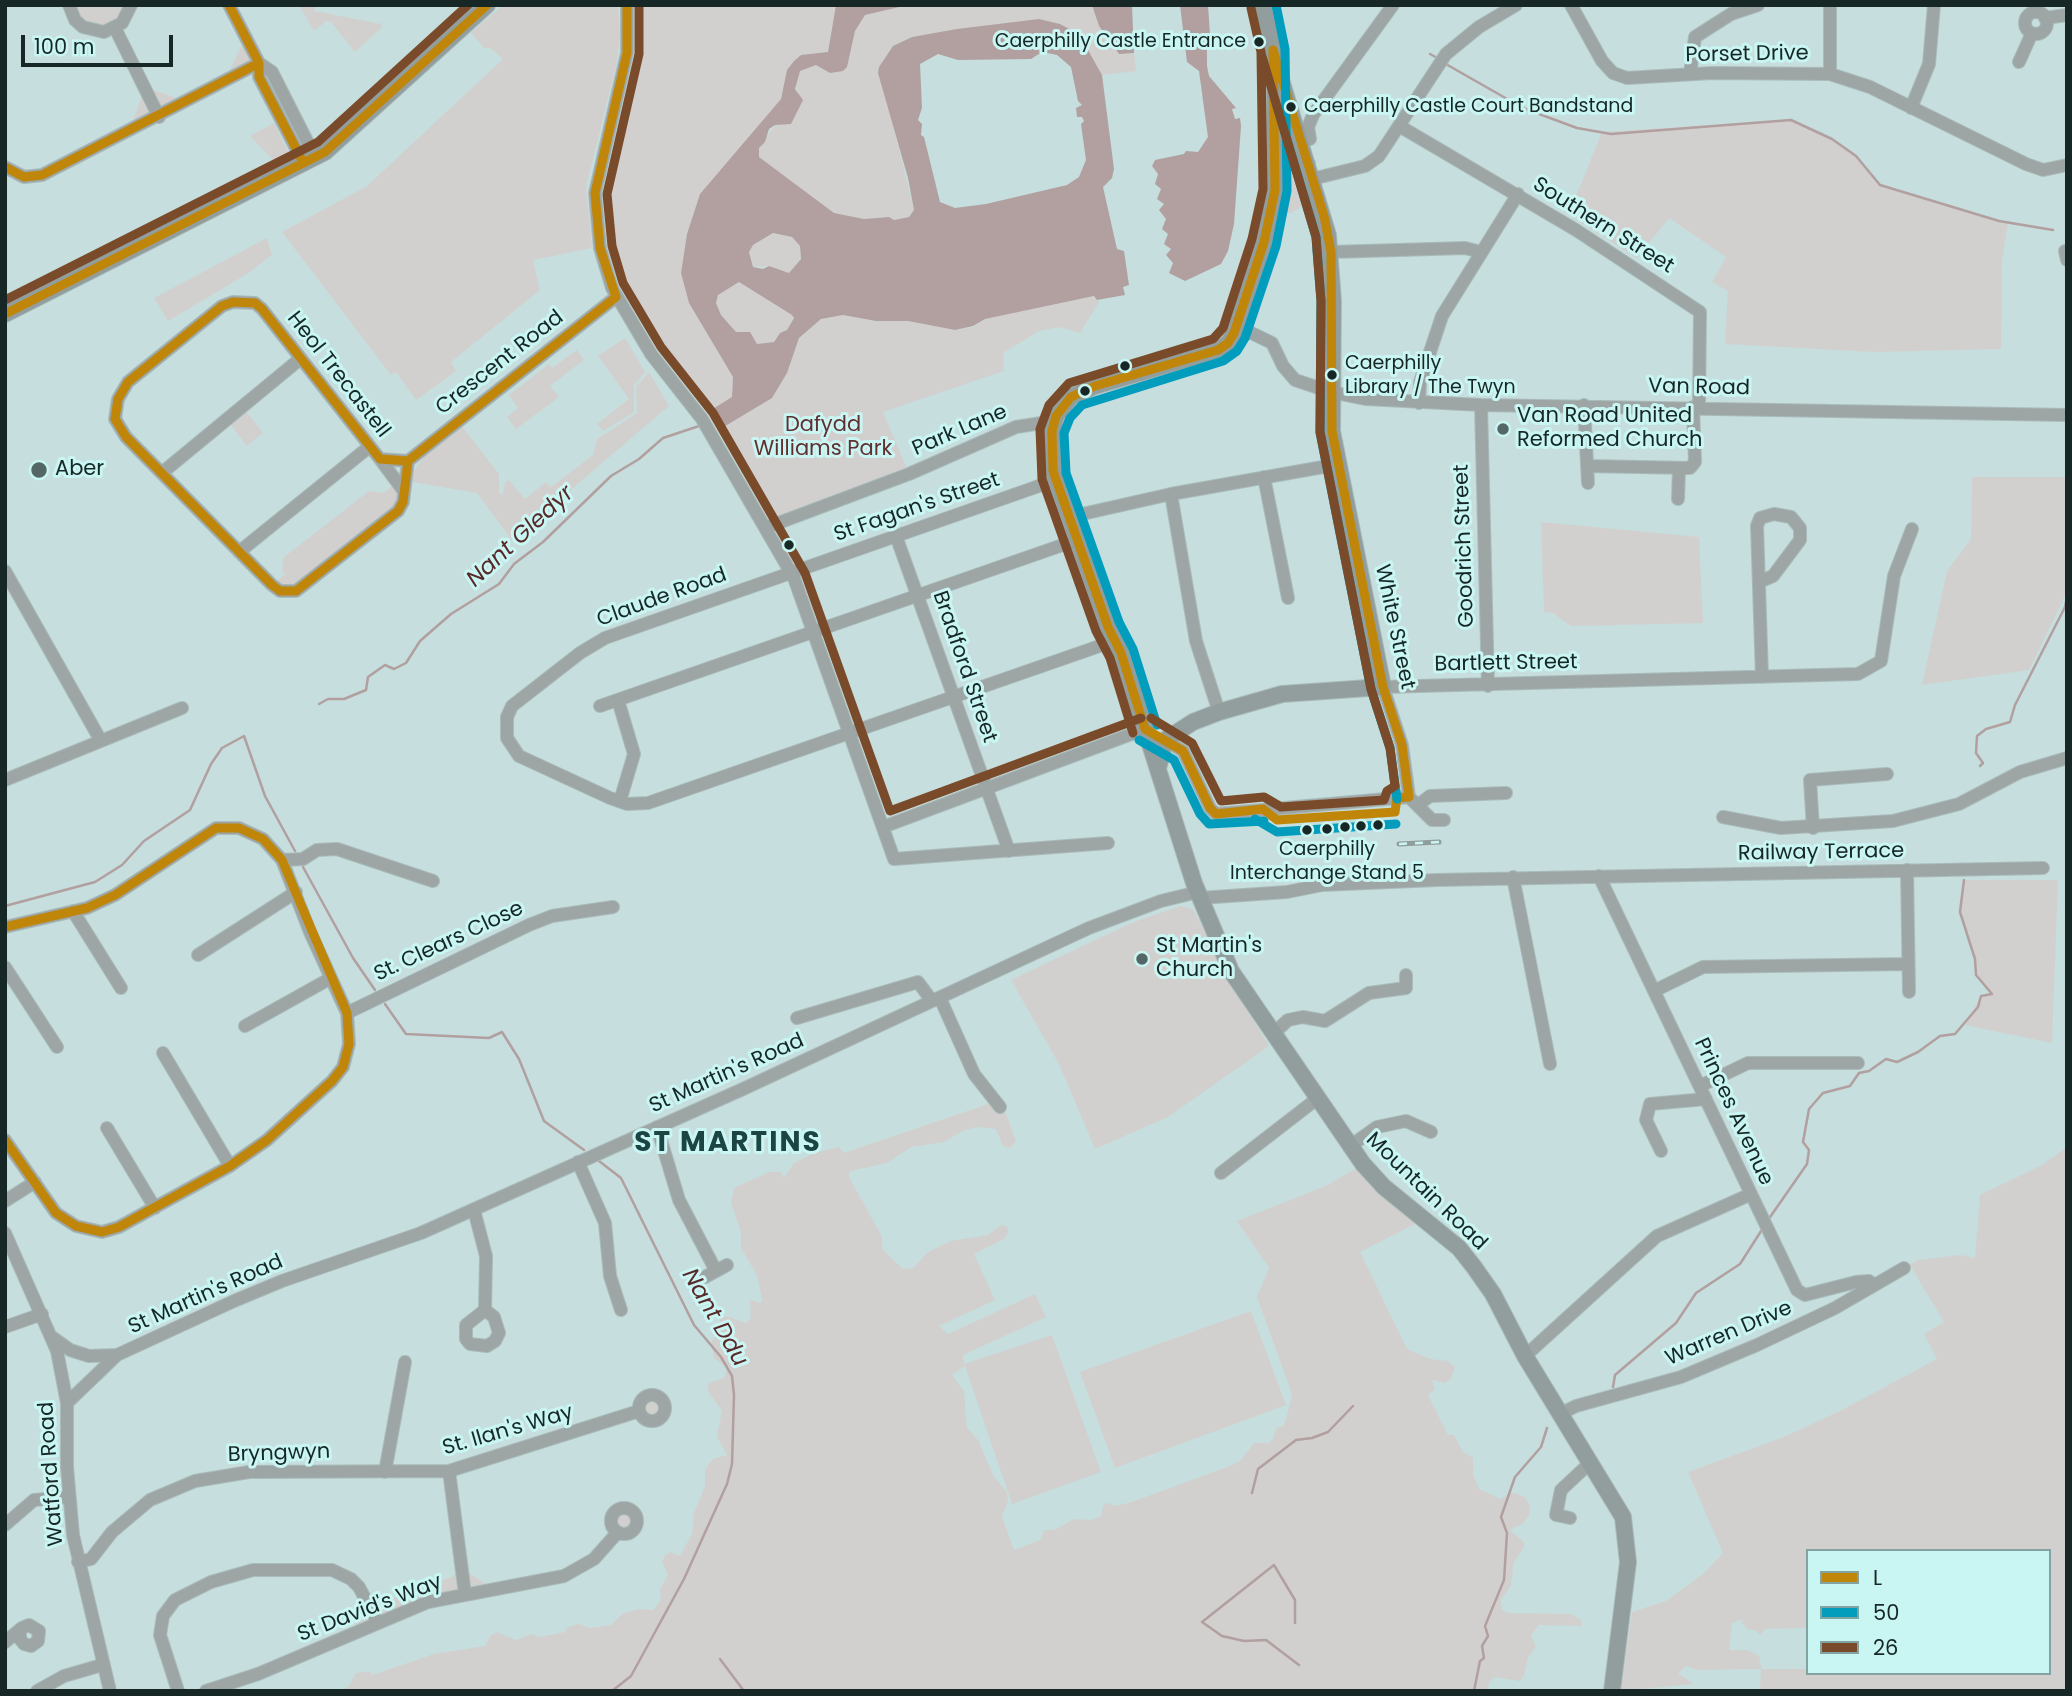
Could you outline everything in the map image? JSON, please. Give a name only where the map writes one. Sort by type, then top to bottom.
[{"type":"main road","points":[[5,314],[309,160],[337,143],[487,5]]},
{"type":"main road","points":[[1054,421],[1075,394],[1218,350],[1228,343],[1237,326],[1264,242],[1275,180],[1273,50],[1263,5]]},
{"type":"main road","name":"White Street","points":[[1273,50],[1316,173],[1331,252],[1332,431],[1382,687]]},
{"type":"main road","points":[[1275,180],[1286,162],[1316,173]]},
{"type":"main road","name":"Mountain Road","points":[[1054,421],[1052,446],[1056,480],[1077,515],[1077,540],[1114,641],[1121,653],[1199,895],[1231,971],[1349,1147],[1384,1187],[1459,1248],[1493,1294],[1525,1356],[1623,1517],[1628,1540],[1612,1691]]},
{"type":"main road","name":"Bartlett Street","points":[[1165,740],[1193,722],[1282,694],[1382,687]]},
{"type":"main road","points":[[1145,729],[1165,740],[1159,765]]},
{"type":"street","points":[[69,5],[75,20],[83,27],[104,32],[115,28],[128,15],[131,5]]},
{"type":"street","points":[[229,5],[259,63],[259,77],[309,160]]},
{"type":"street","points":[[627,5],[627,53],[595,193],[600,248],[616,297],[650,354],[707,427],[791,572],[894,859],[1108,843]]},
{"type":"street","points":[[1310,139],[1308,127],[1313,115],[1393,5]]},
{"type":"street","points":[[1316,173],[1365,166],[1379,156],[1401,127],[1446,54],[1479,27],[1516,5]]},
{"type":"street","name":"Porset Drive","points":[[1571,5],[1602,61],[1613,73],[1627,79],[1690,74],[1830,74],[1870,88],[2026,164],[2043,170],[2067,165]]},
{"type":"street","points":[[1690,74],[1695,37],[1731,14],[1758,5]]},
{"type":"street","points":[[1830,5],[1830,74]]},
{"type":"street","points":[[1911,108],[1929,64],[1934,5]]},
{"type":"street","points":[[2019,62],[2032,33],[2025,22],[2030,13],[2041,13],[2045,18],[2067,16]]},
{"type":"street","points":[[115,28],[159,117]]},
{"type":"street","points":[[6,168],[24,177],[43,175],[259,63]]},
{"type":"street","name":"Southern Street","points":[[1401,127],[1518,194],[1700,312],[1696,407]]},
{"type":"street","points":[[1419,403],[1420,382],[1442,316],[1518,194]]},
{"type":"street","points":[[1331,252],[1465,248],[1481,252]]},
{"type":"street","name":"Crescent Road","points":[[408,461],[616,297]]},
{"type":"street","name":"Heol Trecastell","points":[[244,301],[255,303],[380,459],[408,461],[403,490],[404,502],[398,511],[296,591],[279,591],[119,429],[115,407],[128,382],[222,306],[244,301]]},
{"type":"street","name":"Van Road","points":[[1237,326],[1272,343],[1283,366],[1295,380],[1331,392],[1366,399],[1481,405],[2067,415]]},
{"type":"street","points":[[163,472],[300,359]]},
{"type":"street","name":"Goodrich Street","points":[[1481,405],[1488,686]]},
{"type":"street","points":[[1584,405],[1588,483]]},
{"type":"street","points":[[1587,466],[1690,468],[1695,462],[1696,407]]},
{"type":"street","name":"Park Lane","points":[[765,528],[909,474],[1016,427],[1054,421]]},
{"type":"street","points":[[239,552],[369,447]]},
{"type":"street","points":[[380,459],[403,490]]},
{"type":"street","points":[[1077,515],[1340,464]]},
{"type":"street","points":[[1678,499],[1679,468]]},
{"type":"street","points":[[1264,477],[1288,598]]},
{"type":"street","name":"St Fagan's Street","points":[[791,572],[1056,480]]},
{"type":"street","points":[[1171,495],[1196,642],[1219,712]]},
{"type":"street","points":[[1759,582],[1773,576],[1800,540],[1800,528],[1791,517],[1774,514],[1760,518],[1759,582],[1762,677]]},
{"type":"street","name":"Bartlett Street","points":[[1382,687],[1858,674],[1881,661],[1894,576],[1912,528]]},
{"type":"street","name":"Bradford Street","points":[[896,536],[1009,851]]},
{"type":"street","points":[[600,706],[1077,540]]},
{"type":"street","points":[[5,571],[101,741]]},
{"type":"street","name":"Claude Road","points":[[791,572],[604,638],[580,653],[512,706],[505,729],[515,753],[620,801],[641,804],[657,801],[1114,641]]},
{"type":"street","name":"White Street","points":[[1382,687],[1402,745],[1413,801]]},
{"type":"street","points":[[618,700],[634,754],[620,801]]},
{"type":"street","points":[[5,780],[182,708]]},
{"type":"street","points":[[883,827],[1145,729]]},
{"type":"street","points":[[1165,740],[1183,751],[1210,808],[1216,814],[1413,801],[1430,796],[1506,793]]},
{"type":"street","points":[[1723,817],[1761,826],[1813,828],[1893,821],[1959,804],[2020,772],[2067,758]]},
{"type":"street","points":[[1813,828],[1810,780],[1887,774]]},
{"type":"street","points":[[1413,801],[1432,820],[1444,820]]},
{"type":"street","points":[[5,927],[73,911],[115,895],[216,828],[239,828],[263,839],[282,860],[347,1013],[348,1044],[343,1067],[301,1110],[230,1166],[119,1227],[102,1231],[89,1229],[76,1226],[56,1213],[5,1140]]},
{"type":"street","points":[[282,860],[303,859],[317,850],[337,849],[433,881]]},
{"type":"street","name":"Railway Terrace","points":[[1513,877],[2043,867]]},
{"type":"street","points":[[1907,870],[1909,992]]},
{"type":"street","name":"Princes Avenue","points":[[1599,876],[1749,1195],[1798,1292],[1811,1295],[1869,1281],[1873,1285]]},
{"type":"street","points":[[1513,877],[1550,1064]]},
{"type":"street","name":"St Martin's Road","points":[[67,1403],[117,1355],[282,1281],[421,1233],[474,1210],[1089,928],[1161,901],[1199,895],[1287,892],[1322,885],[1513,877]]},
{"type":"street","points":[[198,955],[296,892]]},
{"type":"street","name":"St. Clears Close","points":[[347,1013],[529,925],[552,916],[613,907]]},
{"type":"street","points":[[73,911],[121,988]]},
{"type":"street","points":[[1654,991],[1703,967],[1908,964]]},
{"type":"street","points":[[5,967],[57,1047]]},
{"type":"street","points":[[1274,1033],[1288,1020],[1303,1017],[1325,1021],[1369,993],[1406,988],[1406,975]]},
{"type":"street","points":[[245,1026],[331,978]]},
{"type":"street","points":[[797,1018],[919,982],[936,999],[974,1074],[1000,1107]]},
{"type":"street","points":[[163,1053],[230,1166]]},
{"type":"street","points":[[1700,1086],[1748,1063],[1858,1063]]},
{"type":"street","points":[[1221,1173],[1318,1098]]},
{"type":"street","points":[[1661,1152],[1646,1121],[1650,1104],[1706,1099]]},
{"type":"street","points":[[1349,1147],[1377,1128],[1406,1121],[1431,1132]]},
{"type":"street","points":[[657,1127],[680,1200],[716,1271]]},
{"type":"street","points":[[107,1128],[155,1208]]},
{"type":"street","points":[[578,1163],[605,1223],[610,1276],[621,1310]]},
{"type":"street","points":[[5,1201],[35,1182]]},
{"type":"street","points":[[1525,1356],[1657,1236],[1749,1195]]},
{"type":"street","points":[[474,1210],[486,1256],[485,1310]]},
{"type":"street","name":"Watford Road","points":[[5,1233],[52,1337],[67,1403],[69,1497],[78,1562],[110,1691]]},
{"type":"street","name":"Warren Drive","points":[[1560,1414],[1576,1406],[1681,1377],[1797,1327],[1904,1268]]},
{"type":"street","points":[[5,1327],[42,1314]]},
{"type":"street","name":"St Martin's Road","points":[[52,1337],[71,1350],[89,1356],[117,1355]]},
{"type":"street","points":[[385,1472],[405,1362]]},
{"type":"street","name":"St. Ilan's Way","points":[[385,1472],[449,1471],[639,1411]]},
{"type":"street","points":[[1570,1518],[1556,1515],[1561,1490],[1591,1462]]},
{"type":"street","points":[[449,1471],[464,1594]]},
{"type":"street","name":"Bryngwyn","points":[[78,1562],[91,1559],[112,1532],[150,1500],[195,1481],[249,1472],[385,1472]]},
{"type":"street","points":[[5,1525],[34,1500],[69,1497]]},
{"type":"street","name":"St David's Way","points":[[206,1691],[258,1674],[428,1602],[540,1581],[581,1569],[608,1545],[618,1532]]},
{"type":"street","points":[[178,1691],[160,1635],[163,1616],[175,1601],[211,1582],[253,1570],[332,1570],[351,1579],[359,1587],[378,1623]]},
{"type":"street","points":[[5,1642],[20,1630]]},
{"type":"street","points":[[37,1691],[64,1676],[102,1665]]},
{"type":"green space","points":[[73,5],[126,5],[118,19],[103,26],[86,23]]},
{"type":"green space","points":[[299,5],[315,5],[315,11],[381,24],[382,27],[355,52],[331,22],[326,21],[314,31]]},
{"type":"green space","points":[[503,5],[618,5],[620,38],[616,66],[586,187],[592,248],[533,260],[540,290],[451,362],[456,371],[416,400],[396,372],[391,375],[282,232],[367,186],[503,59],[490,48],[484,48],[471,33]]},
{"type":"green space","points":[[635,5],[836,5],[828,52],[801,55],[787,70],[781,99],[700,194],[687,234],[681,273],[689,303],[733,377],[732,397],[711,410],[663,355],[634,310],[620,280],[608,239],[606,184],[636,53]]},
{"type":"green space","points":[[908,5],[1092,5],[1099,26],[1119,54],[1134,53],[1136,71],[1102,75],[1079,34],[1060,24],[1039,19],[912,37],[893,46],[879,67],[914,210],[909,217],[893,220],[889,217],[864,219],[834,213],[758,157],[759,148],[775,125],[791,124],[799,96],[795,82],[800,71],[816,65],[830,73],[847,67],[855,31],[865,15]]},
{"type":"green space","points":[[246,37],[267,67],[315,157],[303,162],[259,64],[223,83]]},
{"type":"green space","points":[[145,87],[188,102],[129,132]]},
{"type":"green space","points":[[1791,120],[1832,139],[1856,156],[1880,185],[2008,223],[2002,260],[2001,349],[1874,352],[1725,344],[1728,291],[1712,282],[1726,257],[1669,218],[1637,258],[1564,212],[1579,189],[1602,132]]},
{"type":"green space","points":[[274,123],[288,152],[286,160],[278,165],[250,136]]},
{"type":"green space","points":[[1299,165],[1308,185],[1305,204],[1291,213],[1282,212],[1278,210],[1283,173]]},
{"type":"green space","points":[[773,233],[792,237],[800,246],[801,259],[789,273],[769,266],[753,267],[749,251],[753,245]]},
{"type":"green space","points":[[267,238],[272,255],[247,274],[168,321],[154,298]]},
{"type":"green space","points":[[739,282],[794,318],[787,330],[780,333],[774,342],[757,344],[736,332],[721,315],[716,303],[718,295]]},
{"type":"green space","name":"Dafydd Williams Park","points":[[1094,296],[1099,302],[1080,333],[1060,327],[1039,331],[1003,353],[1004,371],[883,412],[909,474],[770,528],[754,488],[722,428],[772,398],[787,373],[799,338],[821,319],[843,315],[876,321],[908,321],[955,330],[973,327],[985,319]]},
{"type":"green space","points":[[625,338],[645,372],[634,385],[634,412],[603,431],[597,424],[629,399],[598,356]]},
{"type":"green space","points":[[577,350],[584,360],[550,386],[559,397],[516,429],[507,417],[518,408],[509,395],[549,364],[552,368]]},
{"type":"green space","points":[[649,372],[669,406],[512,540],[477,493],[413,482],[413,472],[430,449],[461,425],[499,474],[499,493],[503,494],[505,483],[509,480],[525,499],[546,482],[551,487],[593,455],[597,439],[637,413],[636,387]]},
{"type":"green space","points":[[242,406],[263,433],[247,446],[226,419]]},
{"type":"green space","points":[[1972,477],[2067,477],[2067,592],[2029,670],[1922,685],[1947,571],[1971,539]]},
{"type":"green space","points":[[397,482],[403,502],[306,586],[272,585],[285,574],[282,570],[284,557],[369,491],[384,493]]},
{"type":"green space","points":[[1541,522],[1699,537],[1703,623],[1571,626],[1553,613],[1544,612]]},
{"type":"green space","points":[[1964,880],[2058,880],[2052,1043],[1965,1025],[1981,996],[1992,993],[1976,975],[1975,959],[1961,912]]},
{"type":"green space","points":[[1180,906],[1193,909],[1233,986],[1269,1046],[1168,1117],[1095,1149],[1059,1064],[1011,980],[1131,923]]},
{"type":"green space","points":[[988,1104],[1005,1111],[1016,1141],[1010,1148],[1003,1146],[996,1129],[978,1127],[965,1130],[944,1142],[911,1147],[887,1163],[850,1171],[849,1177],[881,1235],[883,1250],[903,1269],[913,1268],[928,1252],[951,1241],[988,1235],[1001,1225],[1006,1226],[1009,1231],[1004,1239],[974,1254],[995,1300],[939,1326],[948,1334],[1035,1294],[1046,1317],[963,1355],[964,1364],[1052,1335],[1101,1472],[1012,1504],[965,1366],[952,1375],[964,1391],[967,1428],[978,1440],[994,1477],[1007,1492],[1008,1501],[1002,1517],[1014,1550],[1040,1540],[1044,1530],[1054,1530],[1074,1519],[1092,1520],[1101,1516],[1104,1504],[1115,1506],[1132,1502],[1230,1466],[1240,1461],[1254,1443],[1268,1443],[1273,1439],[1276,1428],[1283,1426],[1286,1420],[1292,1394],[1257,1297],[1269,1268],[1237,1221],[1328,1185],[1363,1164],[1425,1219],[1360,1252],[1407,1349],[1430,1359],[1447,1361],[1455,1367],[1451,1379],[1445,1383],[1432,1380],[1435,1390],[1428,1395],[1448,1435],[1454,1435],[1463,1452],[1473,1458],[1473,1474],[1479,1489],[1501,1499],[1515,1493],[1525,1497],[1530,1506],[1529,1516],[1522,1524],[1510,1530],[1524,1542],[1524,1547],[1514,1562],[1511,1585],[1501,1600],[1502,1610],[1508,1613],[1571,1614],[1582,1621],[1581,1626],[1539,1625],[1531,1636],[1536,1647],[1528,1658],[1524,1676],[1520,1681],[1495,1677],[1489,1682],[1488,1691],[339,1691],[349,1686],[356,1673],[370,1671],[372,1675],[434,1654],[485,1646],[490,1636],[497,1632],[516,1640],[532,1634],[539,1637],[565,1632],[568,1627],[579,1624],[590,1628],[611,1625],[622,1614],[638,1609],[653,1610],[661,1600],[660,1589],[668,1575],[662,1562],[665,1555],[671,1552],[680,1556],[692,1534],[694,1513],[705,1486],[705,1469],[713,1459],[727,1455],[717,1436],[722,1411],[707,1390],[709,1383],[724,1378],[727,1368],[714,1358],[711,1343],[719,1330],[720,1318],[725,1316],[746,1323],[751,1318],[750,1300],[761,1303],[762,1300],[757,1275],[741,1248],[741,1232],[731,1203],[734,1188],[769,1172],[781,1172],[784,1178],[794,1163],[814,1153],[839,1147],[844,1153]]},
{"type":"green space","points":[[2067,1147],[2067,1691],[1760,1691],[1761,1669],[1697,1670],[1686,1666],[1678,1673],[1694,1684],[1621,1691],[1632,1612],[1666,1601],[1702,1575],[1723,1553],[1688,1472],[1784,1437],[1842,1410],[1937,1359],[1924,1334],[1944,1322],[1910,1265],[1918,1260],[1960,1255],[1975,1258],[1980,1195],[2042,1165]]},
{"type":"green space","points":[[1251,1311],[1286,1405],[1115,1468],[1080,1372]]},
{"type":"green space","points":[[652,1395],[661,1399],[665,1408],[661,1417],[652,1421],[643,1417],[639,1408],[643,1399]]},
{"type":"green space","points":[[625,1507],[634,1511],[638,1520],[634,1529],[625,1533],[616,1529],[612,1520],[616,1511]]},
{"type":"green space","points":[[459,1566],[493,1589],[446,1598],[353,1633],[365,1597],[380,1603],[454,1576]]},
{"type":"shaded area","points":[[836,5],[908,5],[865,15],[855,31],[847,67],[843,71],[830,73],[816,65],[800,71],[795,89],[803,100],[791,124],[775,125],[769,129],[765,142],[759,148],[759,157],[834,213],[864,219],[889,217],[894,220],[909,217],[914,210],[908,178],[878,73],[893,46],[912,37],[1039,19],[1060,24],[1079,34],[1102,75],[1114,169],[1112,178],[1103,187],[1117,249],[1124,251],[1129,285],[1123,287],[1125,295],[1097,300],[1094,296],[985,319],[973,326],[955,330],[908,321],[876,321],[843,315],[821,319],[799,338],[787,373],[772,398],[722,428],[711,410],[732,397],[733,377],[689,303],[681,273],[687,234],[700,194],[781,99],[787,70],[801,55],[828,52]],"holes":[[[1042,52],[1057,55],[1071,67],[1078,101],[1082,105],[1076,108],[1077,117],[1082,117],[1084,121],[1081,124],[1086,160],[1079,177],[1067,185],[986,204],[955,208],[940,202],[924,137],[921,135],[922,124],[918,120],[922,108],[920,64],[938,54],[958,60],[1031,59]],[[773,233],[792,237],[800,246],[801,259],[789,273],[769,266],[763,269],[753,267],[749,252],[753,245]],[[739,282],[794,318],[787,330],[780,333],[774,342],[757,344],[750,332],[736,332],[721,315],[716,303],[718,295]]]},
{"type":"shaded area","points":[[1092,5],[1132,5],[1134,53],[1119,54],[1099,26]]},
{"type":"shaded area","points":[[1180,5],[1208,5],[1209,76],[1236,108],[1232,109],[1235,119],[1240,118],[1241,126],[1234,224],[1228,251],[1221,264],[1185,281],[1169,273],[1173,263],[1166,255],[1171,249],[1164,244],[1168,234],[1162,229],[1166,219],[1159,210],[1164,204],[1157,199],[1161,189],[1155,184],[1158,174],[1152,166],[1155,160],[1184,154],[1186,151],[1198,152],[1208,137],[1199,71],[1187,62]]},
{"type":"waterway","points":[[1430,54],[1439,59]]},
{"type":"waterway","points":[[1444,63],[1523,108],[1577,128],[1611,134],[1791,120],[1832,139],[1856,156],[1880,185],[1999,221],[2053,230]]},
{"type":"waterway","name":"Nant Gledyr","points":[[319,704],[328,699],[344,699],[366,690],[368,677],[385,665],[394,669],[406,663],[420,641],[451,614],[499,584],[514,564],[543,542],[611,476],[639,459],[663,438],[702,425]]},
{"type":"waterway","points":[[1980,766],[1983,763],[1976,753],[1977,736],[1986,729],[2010,722],[2015,705],[2065,607],[2067,597]]},
{"type":"waterway","name":"Nant Gledyr","points":[[5,906],[95,882],[122,865],[144,841],[190,810],[211,764],[222,748],[244,736],[265,796],[295,851]]},
{"type":"waterway","name":"Nant Ddu","points":[[303,867],[353,958],[375,990]]},
{"type":"waterway","points":[[1768,1220],[1807,1164],[1809,1150],[1803,1142],[1809,1109],[1823,1093],[1850,1086],[1859,1073],[1869,1071],[1886,1059],[1897,1062],[1918,1052],[1940,1036],[1955,1034],[1978,1007],[1981,996],[1992,994],[1976,975],[1975,959],[1960,912],[1964,880]]},
{"type":"waterway","name":"Nant Ddu","points":[[385,1004],[406,1034],[489,1038],[502,1032],[519,1059],[544,1121],[584,1150]]},
{"type":"waterway","name":"Nant Ddu","points":[[599,1161],[621,1178],[694,1325],[721,1357],[732,1376],[734,1395],[732,1464],[727,1484],[684,1579],[631,1676],[612,1691]]},
{"type":"waterway","points":[[1613,1387],[1615,1375],[1676,1323],[1696,1293],[1740,1264],[1763,1228]]},
{"type":"waterway","points":[[1252,1493],[1258,1469],[1296,1440],[1328,1432],[1353,1406]]},
{"type":"waterway","points":[[1474,1691],[1480,1661],[1484,1658],[1482,1646],[1488,1636],[1485,1626],[1504,1580],[1507,1533],[1501,1517],[1515,1477],[1541,1447],[1547,1428]]},
{"type":"waterway","points":[[1295,1623],[1295,1600],[1274,1565],[1202,1622],[1222,1636],[1244,1641],[1266,1640],[1299,1665]]},
{"type":"waterway","points":[[720,1659],[744,1691]]},
{"type":"railway","points":[[1399,844],[1439,842]]},
{"type":"transit line","name":"L","points":[[229,5],[259,63],[259,77],[303,162]]},
{"type":"transit line","name":"26","points":[[5,300],[318,142],[468,5]]},
{"type":"transit line","name":"L","points":[[5,314],[325,152],[487,5]]},
{"type":"transit line","name":"L","points":[[408,461],[616,297],[600,248],[595,193],[627,53],[627,5]]},
{"type":"transit line","name":"26","points":[[639,5],[639,54],[607,194],[612,246],[623,283],[661,347],[713,413],[805,573],[890,811],[1141,718]]},
{"type":"transit line","name":"50","points":[[1157,725],[1133,649],[1119,622],[1066,473],[1064,433],[1070,418],[1082,405],[1223,361],[1237,351],[1245,338],[1276,246],[1287,191],[1285,49],[1276,5]]},
{"type":"transit line","name":"26","points":[[1133,733],[1110,658],[1096,631],[1042,479],[1040,429],[1049,405],[1069,383],[1213,339],[1223,328],[1252,239],[1263,189],[1261,52],[1251,8]]},
{"type":"transit line","name":"L","points":[[1273,50],[1324,216],[1331,252],[1332,431],[1383,687],[1402,745],[1409,797],[1397,798],[1395,812],[1277,820],[1263,809],[1216,814],[1210,808],[1183,751],[1145,729],[1121,653],[1108,627],[1053,471],[1052,431],[1056,416],[1071,397],[1095,386],[1218,350],[1228,343],[1234,333],[1264,242],[1275,190],[1273,50]]},
{"type":"transit line","name":"26","points":[[1151,718],[1192,743],[1221,801],[1264,797],[1281,807],[1384,800],[1387,791],[1395,786],[1390,748],[1371,689],[1320,432],[1321,301],[1316,237],[1261,53]]},
{"type":"transit line","name":"L","points":[[5,167],[24,177],[42,175],[259,63]]},
{"type":"transit line","name":"50","points":[[1277,106],[1316,237],[1321,301],[1320,432],[1371,689],[1390,748],[1397,799]]},
{"type":"transit line","name":"L","points":[[233,302],[255,303],[262,309],[380,459],[408,461],[403,502],[398,511],[296,591],[280,591],[272,585],[126,437],[115,419],[118,399],[128,382],[222,306],[233,302]]},
{"type":"transit line","name":"50","points":[[1139,740],[1174,760],[1200,814],[1209,824],[1264,821]]},
{"type":"transit line","name":"50","points":[[1255,819],[1277,832],[1396,824]]},
{"type":"transit line","name":"L","points":[[5,927],[87,908],[115,895],[216,828],[239,828],[263,839],[282,860],[347,1013],[349,1044],[343,1067],[332,1081],[267,1140],[230,1166],[119,1227],[102,1232],[76,1226],[56,1213],[5,1140]]},
{"type":"place","name":"Caerphilly Castle Entrance","points":[[1259,42]]},
{"type":"place","name":"Caerphilly Castle Court Bandstand","points":[[1291,107]]},
{"type":"place","name":"Caerphilly Library / The Twyn","points":[[1332,375]]},
{"type":"place","name":"Van Road United Reformed Church","points":[[1503,429]]},
{"type":"place","name":"Aber","points":[[39,470]]},
{"type":"place","name":"Caerphilly Interchange Stand 5","points":[[1327,829]]},
{"type":"place","name":"St Martin's Church","points":[[1142,959]]},
{"type":"district","name":"ST MARTINS","points":[[728,1144]]}]
